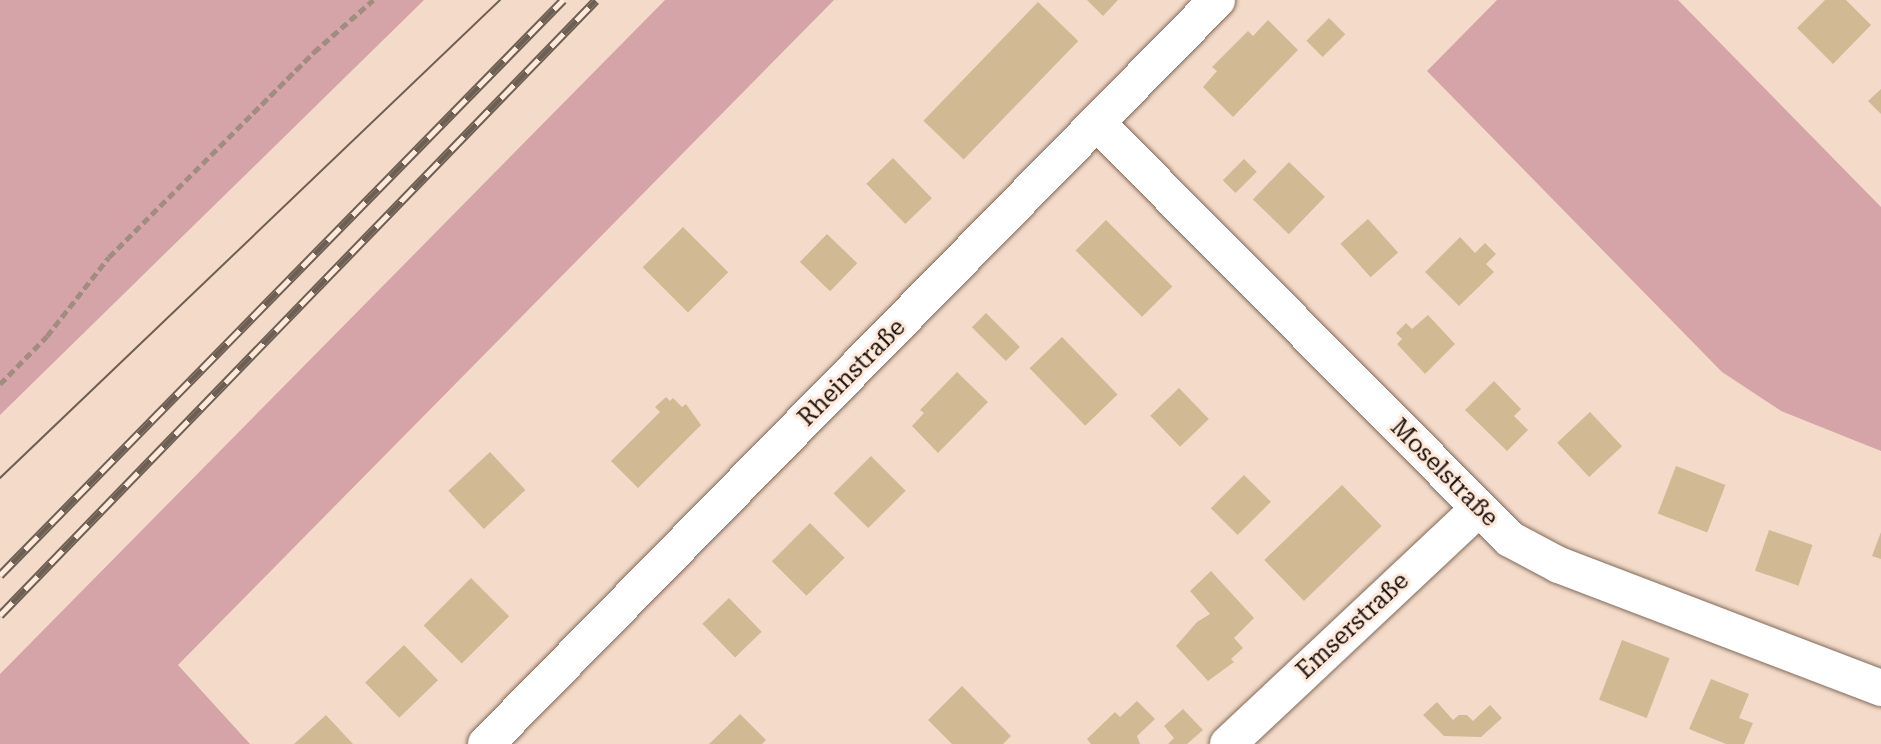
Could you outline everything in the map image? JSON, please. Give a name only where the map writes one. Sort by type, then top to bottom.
[{"type":"street","name":"Rheinstraße","points":[[486,744],[1217,0]]},
{"type":"street","name":"Moselstraße","points":[[1097,123],[1510,539],[1559,565],[1881,688]]},
{"type":"street","name":"Emserstraße","points":[[1228,744],[1478,509]]},
{"type":"path","points":[[0,384],[47,336],[109,257],[314,52],[373,0]]},
{"type":"shaded area","points":[[0,0],[424,0],[0,415]]},
{"type":"shaded area","points":[[665,0],[834,0],[178,665],[250,744],[0,744],[0,674]]},
{"type":"shaded area","points":[[1497,0],[1678,0],[1881,207],[1881,451],[1781,411],[1722,372],[1427,71]]},
{"type":"building","points":[[1087,0],[1118,0],[1103,16]]},
{"type":"building","points":[[1825,0],[1846,0],[1871,25],[1833,64],[1797,28]]},
{"type":"building","points":[[1038,2],[1078,41],[964,160],[923,121]]},
{"type":"building","points":[[1329,18],[1345,34],[1323,57],[1306,41]]},
{"type":"building","points":[[1268,20],[1298,50],[1233,117],[1203,87],[1217,71],[1212,67],[1248,31],[1253,36]]},
{"type":"building","points":[[1881,89],[1881,114],[1868,101]]},
{"type":"building","points":[[893,158],[932,198],[905,224],[866,184]]},
{"type":"building","points":[[1244,159],[1257,172],[1236,193],[1223,180]]},
{"type":"building","points":[[1289,162],[1325,197],[1289,234],[1253,199]]},
{"type":"building","points":[[1368,219],[1398,252],[1371,277],[1341,244]]},
{"type":"building","points":[[1106,220],[1172,286],[1142,317],[1076,250]]},
{"type":"building","points":[[683,227],[728,272],[688,313],[643,267]]},
{"type":"building","points":[[827,234],[857,263],[830,291],[800,262]]},
{"type":"building","points":[[1460,237],[1475,253],[1485,243],[1496,254],[1486,264],[1494,272],[1459,306],[1425,272]]},
{"type":"building","points":[[986,313],[1020,347],[1006,361],[972,327]]},
{"type":"building","points":[[1428,315],[1455,344],[1425,374],[1397,344],[1402,339],[1396,333],[1406,323],[1412,329]]},
{"type":"building","points":[[1062,337],[1118,395],[1085,426],[1030,368]]},
{"type":"building","points":[[957,372],[988,402],[938,453],[912,426],[924,413],[920,410]]},
{"type":"building","points":[[1494,381],[1521,409],[1514,416],[1528,430],[1507,451],[1465,410]]},
{"type":"building","points":[[1179,388],[1209,419],[1180,447],[1150,416]]},
{"type":"building","points":[[666,397],[670,401],[673,398],[682,407],[686,404],[701,425],[638,488],[611,461],[660,412],[655,407]]},
{"type":"building","points":[[1590,412],[1622,446],[1589,477],[1557,443]]},
{"type":"building","points":[[490,452],[525,490],[484,529],[448,491]]},
{"type":"building","points":[[871,456],[906,491],[868,528],[834,493]]},
{"type":"building","points":[[1676,466],[1725,485],[1707,533],[1658,514]]},
{"type":"building","points":[[1244,475],[1271,502],[1238,535],[1211,508]]},
{"type":"building","points":[[1342,485],[1382,526],[1304,601],[1264,560]]},
{"type":"building","points":[[810,523],[845,558],[806,596],[772,561]]},
{"type":"building","points":[[1769,530],[1812,545],[1798,586],[1755,571]]},
{"type":"building","points":[[1881,532],[1881,559],[1872,556]]},
{"type":"building","points":[[1211,571],[1254,618],[1234,638],[1243,648],[1231,659],[1234,662],[1208,681],[1176,646],[1197,622],[1210,614],[1190,591]]},
{"type":"building","points":[[471,578],[509,616],[462,664],[424,625]]},
{"type":"building","points":[[729,598],[762,632],[735,658],[702,624]]},
{"type":"building","points":[[1622,640],[1670,658],[1647,718],[1599,700]]},
{"type":"building","points":[[404,645],[438,680],[399,718],[365,683]]},
{"type":"building","points":[[1711,679],[1749,694],[1739,718],[1753,723],[1744,744],[1726,744],[1689,729]]},
{"type":"building","points":[[962,686],[1011,736],[1003,744],[952,744],[928,720]]},
{"type":"building","points":[[1137,701],[1155,719],[1137,736],[1140,744],[1091,744],[1087,739],[1115,712],[1120,717]]},
{"type":"building","points":[[1437,702],[1453,720],[1459,715],[1467,715],[1473,721],[1490,705],[1502,718],[1481,737],[1444,736],[1423,715]]},
{"type":"building","points":[[1183,709],[1203,730],[1187,744],[1168,744],[1174,738],[1164,726]]},
{"type":"building","points":[[740,714],[766,740],[762,744],[709,744]]},
{"type":"building","points":[[326,715],[353,744],[294,744]]},
{"type":"tram line","points":[[0,478],[500,0]]},
{"type":"railway","points":[[0,575],[563,0]]},
{"type":"railway","points":[[0,615],[596,0]]}]
